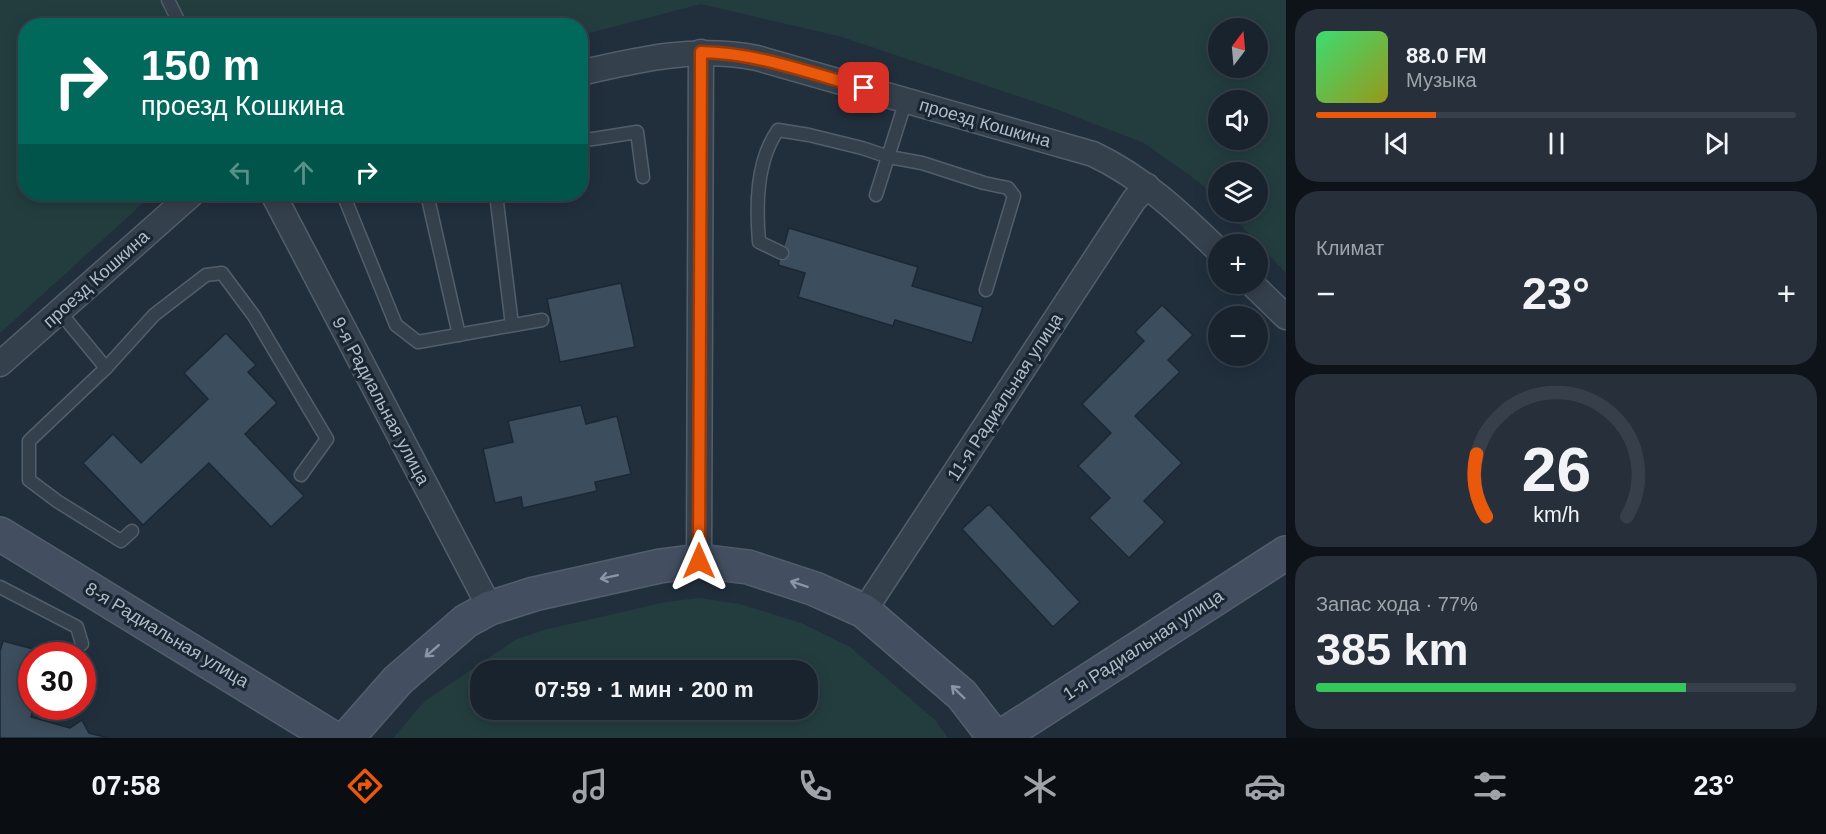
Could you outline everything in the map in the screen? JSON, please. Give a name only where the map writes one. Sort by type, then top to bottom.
[{"type":"main road","name":"8-я Радиальная улица","points":[[0,534],[333,738]]},
{"type":"main road","name":"1-я Радиальная улица","points":[[999,738],[1286,553]]},
{"type":"main road","points":[[347,738],[398,680],[466,621],[490,608],[534,594],[660,566],[699,561],[748,567],[815,589],[864,611],[962,695],[994,738]]},
{"type":"street","name":"проезд Кошкина","points":[[588,70],[657,56],[701,52],[729,53],[757,58],[1093,154],[1114,164],[1147,186],[1208,241]]},
{"type":"street","points":[[699,561],[701,52]]},
{"type":"street","name":"11-я Радиальная улица","points":[[864,611],[1134,200],[1147,186]]},
{"type":"street","name":"проезд Кошкина","points":[[0,364],[184,201]]},
{"type":"street","name":"9-я Радиальная улица","points":[[277,201],[490,608]]},
{"type":"street","points":[[1262,294],[1286,317]]},
{"type":"lane","points":[[168,0],[177,18]]},
{"type":"lane","points":[[876,195],[906,100]]},
{"type":"lane","points":[[782,254],[759,242],[757,211],[769,143],[778,130],[809,135],[889,157],[922,163],[984,183],[1008,188],[1014,196],[986,290]]},
{"type":"lane","points":[[588,140],[637,132],[643,177]]},
{"type":"lane","points":[[346,201],[396,325],[418,342],[542,320]]},
{"type":"lane","points":[[430,201],[459,335]]},
{"type":"lane","points":[[497,201],[512,325]]},
{"type":"lane","points":[[132,531],[122,541],[57,501],[28,480],[29,441],[106,368],[154,315],[206,275],[222,273],[254,316],[327,438],[301,475]]},
{"type":"lane","points":[[59,311],[106,368]]},
{"type":"lane","points":[[0,587],[77,627],[81,642]]},
{"type":"green space","points":[[0,0],[1286,0],[1286,273],[1268,254],[1268,234],[1249,234],[1238,222],[1268,222],[1268,162],[1208,162],[1208,191],[1144,143],[1056,109],[842,37],[701,4],[588,33],[588,18],[18,18],[18,201],[145,201],[0,333]]},
{"type":"green space","points":[[699,598],[740,604],[801,623],[850,647],[935,720],[948,738],[393,738],[425,701],[470,670],[470,720],[818,720],[818,660],[485,660],[515,640],[544,630],[666,602]]},
{"type":"building","points":[[789,228],[918,267],[912,286],[983,307],[972,343],[895,320],[893,326],[798,297],[805,273],[778,265]]},
{"type":"building","points":[[621,283],[635,347],[560,362],[547,299]]},
{"type":"building","points":[[1162,305],[1193,335],[1168,360],[1180,372],[1135,416],[1182,463],[1144,501],[1165,522],[1129,558],[1089,518],[1110,498],[1078,466],[1111,433],[1082,404],[1144,341],[1135,332]]},
{"type":"building","points":[[226,333],[256,365],[248,372],[277,403],[245,434],[304,496],[271,527],[209,463],[143,525],[83,463],[113,434],[141,463],[208,399],[184,373]]},
{"type":"building","points":[[581,405],[586,424],[617,416],[631,474],[595,482],[597,491],[523,508],[521,497],[495,503],[483,449],[513,442],[508,421]]},
{"type":"building","points":[[989,504],[1080,602],[1053,627],[962,529]]},
{"type":"building","points":[[3,641],[18,645],[18,720],[42,720],[70,728],[82,720],[89,733],[109,738],[0,738],[0,651]]},
{"type":"route","points":[[699,561],[701,52],[729,53],[757,58],[864,88]]}]
